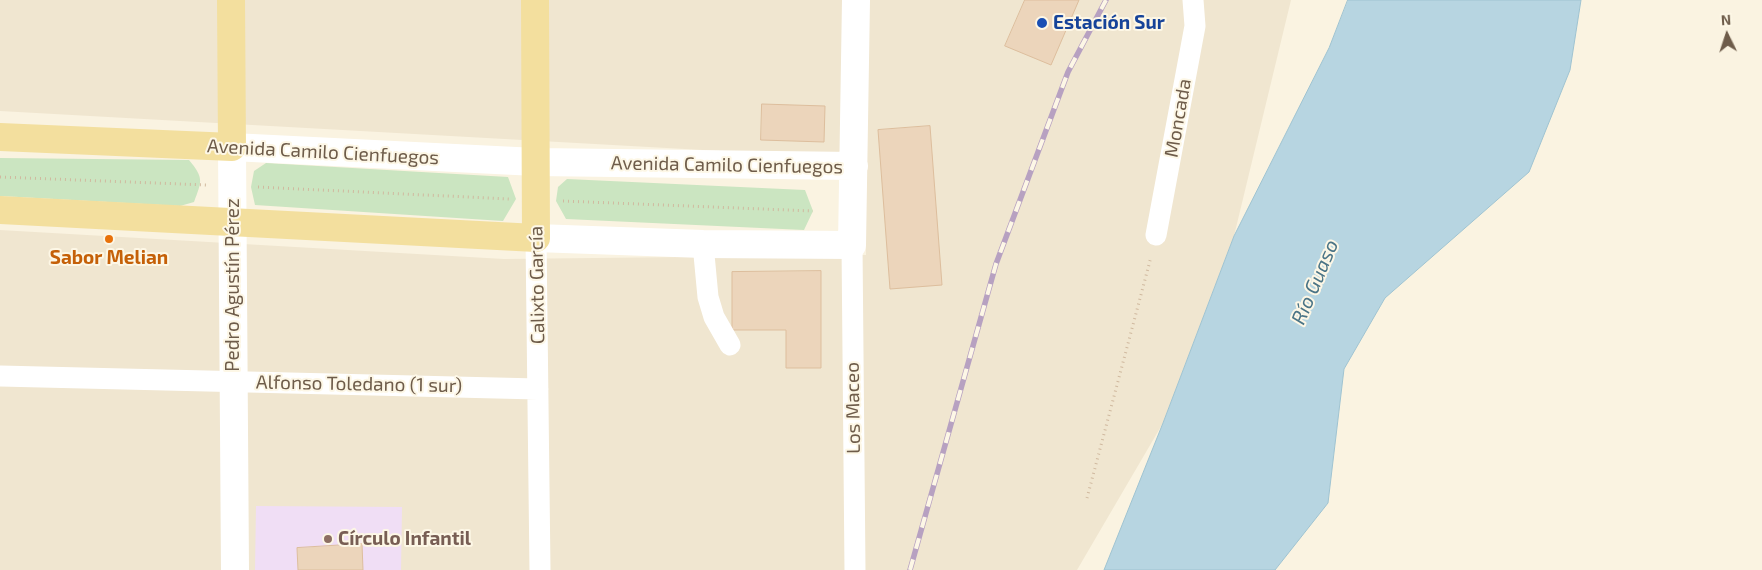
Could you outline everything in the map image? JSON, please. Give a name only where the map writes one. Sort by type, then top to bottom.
[{"type":"main road","name":"Pedro Agustín Pérez","points":[[231,0],[235,570]]},
{"type":"main road","name":"Calixto García","points":[[535,0],[536,238]]},
{"type":"main road","points":[[854,166],[856,0]]},
{"type":"main road","name":"Avenida Camilo Cienfuegos","points":[[0,137],[536,162],[854,166],[852,245]]},
{"type":"main road","points":[[0,210],[536,238],[703,244],[852,245]]},
{"type":"street","name":"Moncada","points":[[1156,236],[1195,26],[1193,0]]},
{"type":"street","name":"Calixto García","points":[[536,238],[540,570]]},
{"type":"street","points":[[703,244],[708,297],[714,317],[730,345]]},
{"type":"street","name":"Los Maceo","points":[[852,245],[855,570]]},
{"type":"street","name":"Alfonso Toledano (1 sur)","points":[[0,376],[538,389]]},
{"type":"path","points":[[0,177],[813,211]]},
{"type":"path","points":[[1087,498],[1156,236]]},
{"type":"shaded area","points":[[0,0],[1291,0],[1234,236],[1163,423],[1077,570],[0,570],[0,230],[504,259],[866,255],[865,159],[0,111]]},
{"type":"shaded area","name":"Círculo Infantil","points":[[256,506],[402,507],[401,570],[255,570]]},
{"type":"green space","points":[[0,158],[189,160],[197,171],[200,184],[194,202],[180,206],[0,196]]},
{"type":"green space","points":[[266,163],[508,177],[516,199],[503,221],[255,205],[251,187],[254,171]]},
{"type":"green space","points":[[567,179],[805,190],[813,211],[804,230],[566,219],[556,201],[558,187]]},
{"type":"water","name":"Río Guaso","points":[[1348,0],[1581,0],[1570,70],[1529,172],[1385,298],[1344,369],[1328,503],[1275,570],[1104,570],[1163,423],[1234,236],[1329,48]]},
{"type":"building","name":"Estación Sur","points":[[1025,0],[1079,0],[1051,65],[1005,46]]},
{"type":"building","points":[[762,104],[825,106],[824,142],[761,140]]},
{"type":"building","points":[[930,126],[942,285],[890,289],[878,130]]},
{"type":"building","points":[[821,271],[821,368],[786,368],[786,330],[732,330],[732,272]]},
{"type":"building","points":[[362,544],[363,570],[298,570],[297,548]]},
{"type":"railway","points":[[910,570],[996,264],[1068,72],[1106,0]]},
{"type":"place","name":"Estación Sur","points":[[1042,23]]},
{"type":"place","name":"Sabor Melian","points":[[109,239]]},
{"type":"place","name":"Círculo Infantil","points":[[328,539]]}]
